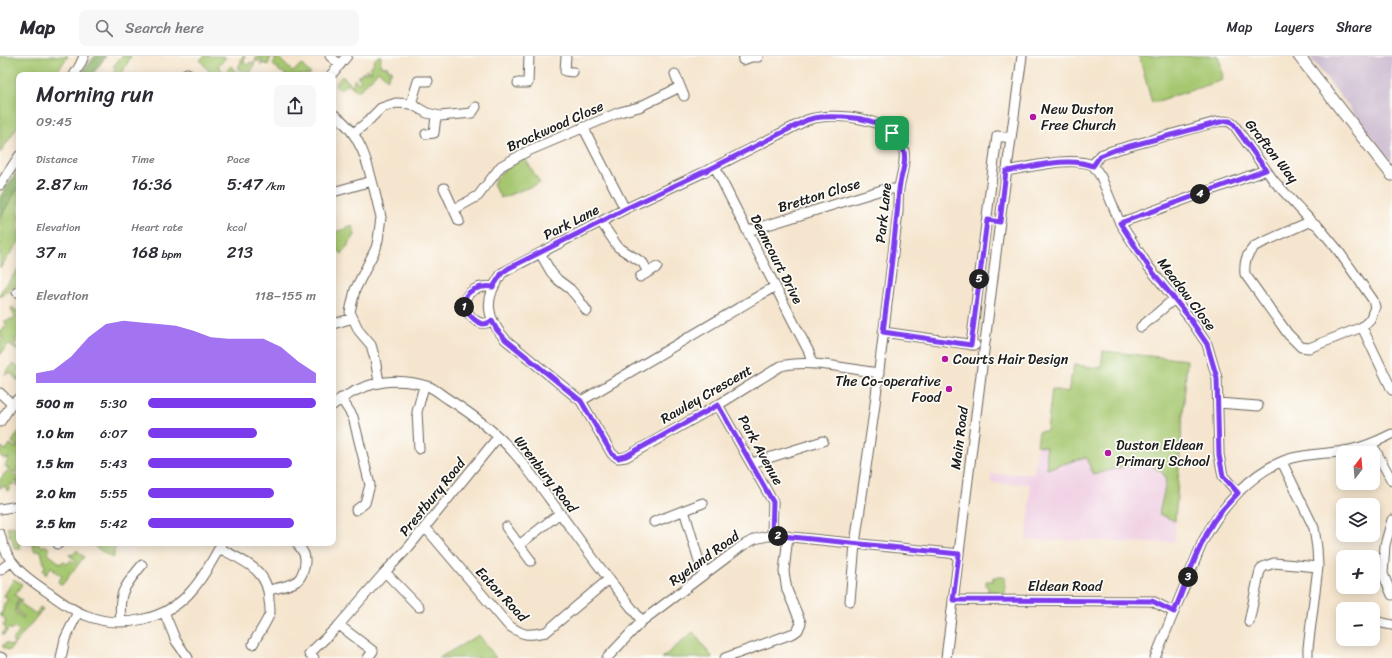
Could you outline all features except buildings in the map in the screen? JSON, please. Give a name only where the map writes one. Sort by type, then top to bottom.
[{"type":"main road","points":[[1299,56],[1392,175]]},
{"type":"street","points":[[76,72],[84,56]]},
{"type":"street","points":[[330,56],[340,65]]},
{"type":"street","points":[[334,72],[347,56]]},
{"type":"street","points":[[518,83],[528,83],[529,56]]},
{"type":"street","points":[[566,56],[564,71],[573,72]]},
{"type":"street","name":"Main Road","points":[[946,658],[1006,171],[1022,56]]},
{"type":"street","points":[[674,74],[684,96]]},
{"type":"street","points":[[411,104],[418,81],[428,80]]},
{"type":"street","name":"Brockwood Close","points":[[454,209],[478,196],[501,166],[583,127],[620,112],[639,107],[680,87]]},
{"type":"street","points":[[354,133],[381,108],[396,103],[411,104],[436,116],[472,113],[476,107]]},
{"type":"street","points":[[336,116],[354,133],[362,148],[380,208],[380,229],[376,248],[352,297],[350,312],[358,331],[371,345],[379,382]]},
{"type":"street","points":[[426,134],[434,133],[436,116]]},
{"type":"street","name":"Park Lane","points":[[545,373],[506,340],[497,330],[492,321],[489,308],[489,299],[493,287],[502,273],[625,209],[714,167],[807,120],[814,118],[849,117],[877,123],[892,133],[903,148],[904,166],[899,189],[898,212],[879,373],[855,544],[850,601]]},
{"type":"street","name":"Grafton Way","points":[[1093,166],[1100,156],[1115,150],[1224,121],[1230,121],[1274,181],[1311,221],[1318,226],[1337,249],[1373,300],[1375,307],[1374,314],[1362,327]]},
{"type":"street","points":[[583,127],[625,209]]},
{"type":"street","points":[[971,345],[997,136],[1011,138]]},
{"type":"street","points":[[0,184],[16,160]]},
{"type":"street","points":[[1006,171],[1065,162],[1084,162],[1093,166]]},
{"type":"street","name":"Meadow Close","points":[[1093,166],[1101,177],[1120,223],[1148,266],[1207,344],[1217,378],[1219,455],[1223,476],[1238,493]]},
{"type":"street","name":"Deancourt Drive","points":[[714,167],[748,231],[774,287],[809,352],[812,364]]},
{"type":"street","points":[[1120,223],[1266,170]]},
{"type":"street","points":[[336,191],[372,181]]},
{"type":"street","points":[[444,188],[459,222]]},
{"type":"street","name":"Bretton Close","points":[[748,231],[885,189],[899,189]]},
{"type":"street","points":[[987,220],[1000,222]]},
{"type":"street","points":[[1311,221],[1255,246],[1250,251],[1244,262],[1245,274],[1288,334],[1301,347],[1309,348],[1316,346],[1362,327],[1392,390]]},
{"type":"street","points":[[601,222],[618,247],[643,263],[644,274],[657,267]]},
{"type":"street","points":[[540,253],[551,272],[578,297],[587,311]]},
{"type":"street","points":[[492,321],[484,324],[480,323],[470,315],[464,306],[464,300],[471,291],[483,286],[493,287]]},
{"type":"street","points":[[581,401],[774,287]]},
{"type":"street","points":[[1141,327],[1174,299]]},
{"type":"street","points":[[336,323],[353,318]]},
{"type":"street","points":[[883,332],[984,347]]},
{"type":"street","name":"Rawley Crescent","points":[[545,373],[581,401],[612,454],[618,458],[626,456],[718,405],[781,366],[792,364],[812,364],[879,373]]},
{"type":"street","name":"Wrenbury Road","points":[[336,402],[341,398],[362,387],[379,382],[406,383],[430,388],[460,407],[482,423],[515,454],[642,621]]},
{"type":"street","points":[[419,449],[417,412],[424,386]]},
{"type":"street","points":[[0,393],[16,401],[0,422]]},
{"type":"street","points":[[341,398],[353,417],[370,485],[364,503],[356,510]]},
{"type":"street","points":[[1218,403],[1258,406]]},
{"type":"street","name":"Park Avenue","points":[[718,405],[773,502],[772,535]]},
{"type":"street","points":[[1155,658],[1203,542],[1213,523],[1238,493],[1262,474],[1282,462],[1293,458],[1349,450],[1372,444],[1392,434]]},
{"type":"street","name":"Prestbury Road","points":[[310,654],[339,625],[408,548],[498,437]]},
{"type":"street","points":[[752,463],[823,441]]},
{"type":"street","points":[[1372,444],[1392,481]]},
{"type":"street","points":[[1282,462],[1314,528],[1317,548],[1318,566],[1308,658]]},
{"type":"street","points":[[654,522],[703,503]]},
{"type":"street","points":[[0,509],[16,506]]},
{"type":"street","points":[[684,510],[698,561],[705,574]]},
{"type":"street","points":[[519,545],[560,514]]},
{"type":"street","points":[[1392,520],[1385,545],[1383,574],[1392,595]]},
{"type":"street","name":"Eaton Road","points":[[425,527],[508,625],[521,634],[546,632],[609,579]]},
{"type":"street","points":[[506,527],[531,561]]},
{"type":"street","points":[[0,534],[11,562],[31,581],[78,612],[105,621],[121,622],[136,621],[153,617],[179,602],[192,590],[220,546]]},
{"type":"street","name":"Ryeland Road","points":[[607,658],[642,621],[742,546],[755,539],[772,535],[788,536],[959,554]]},
{"type":"street","points":[[725,658],[794,633],[800,627],[801,623],[787,590],[784,572],[788,536]]},
{"type":"street","points":[[222,546],[251,566],[263,578],[269,590],[270,614],[253,644]]},
{"type":"street","points":[[269,590],[288,585],[298,580],[303,572],[305,563],[305,555],[299,546]]},
{"type":"street","points":[[0,570],[11,562]]},
{"type":"street","points":[[1249,622],[1260,571],[1263,567],[1274,563],[1318,566]]},
{"type":"street","points":[[121,622],[119,606],[122,593],[130,572],[142,565]]},
{"type":"street","points":[[385,572],[419,607]]},
{"type":"street","name":"Eldean Road","points":[[953,600],[1152,601],[1174,612]]},
{"type":"street","points":[[61,658],[65,639],[78,612]]},
{"type":"street","points":[[164,612],[176,641],[185,657]]},
{"type":"street","points":[[1380,622],[1392,625]]},
{"type":"street","points":[[339,625],[372,652]]},
{"type":"shaded area","points":[[1309,56],[1392,56],[1392,162]]},
{"type":"shaded area","name":"Duston Eldean Primary School","points":[[1103,351],[1187,360],[1174,542],[1121,543],[1122,541],[1026,540],[1030,508],[1030,484],[991,483],[991,474],[1034,474],[1039,431],[1047,431],[1052,389],[1068,392],[1074,365],[1101,368]]},
{"type":"green space","points":[[0,56],[68,56],[57,72],[16,72],[16,129],[0,153]]},
{"type":"green space","points":[[95,56],[106,56],[94,72],[83,72]]},
{"type":"green space","points":[[122,56],[131,56],[123,72],[114,72],[116,69],[113,67]]},
{"type":"green space","points":[[205,56],[224,56],[226,58],[218,66],[223,72],[210,72],[200,60]]},
{"type":"green space","points":[[243,56],[245,56],[244,63],[248,65],[250,62],[254,63],[257,56],[271,56],[268,65],[263,63],[261,66],[262,59],[260,59],[259,62],[256,60],[251,72],[245,72],[238,69]]},
{"type":"green space","points":[[271,56],[278,56],[293,72],[281,72],[278,70],[278,67],[276,68],[273,65],[276,58]]},
{"type":"green space","points":[[378,56],[381,56],[380,66],[388,67],[388,70],[392,70],[387,79],[379,71],[358,92],[349,84],[346,87],[344,85],[341,90],[336,86],[342,76],[352,85],[355,79],[359,83],[361,81],[357,77],[363,72],[367,72],[365,70],[366,69],[371,72],[372,71],[369,68],[374,63],[373,62]]},
{"type":"green space","points":[[1139,56],[1218,56],[1223,80],[1152,103]]},
{"type":"green space","points":[[301,64],[309,72],[293,72]]},
{"type":"green space","points":[[231,66],[233,67],[233,70],[238,72],[225,72]]},
{"type":"green space","points":[[524,157],[540,183],[501,198],[493,184],[503,171]]},
{"type":"green space","points":[[16,173],[16,191],[0,218],[0,197]]},
{"type":"green space","points":[[16,191],[16,246],[0,268],[0,218]]},
{"type":"green space","points":[[346,227],[353,227],[355,235],[342,254],[336,249],[336,231],[346,229]]},
{"type":"green space","points":[[16,272],[16,286],[13,286],[0,297],[0,293]]},
{"type":"green space","points":[[11,308],[14,308],[14,310],[16,310],[16,343],[14,345],[16,350],[8,344],[0,355],[0,342],[3,337],[0,335],[0,331],[1,332],[7,324],[4,322],[5,321],[15,318]]},
{"type":"green space","points":[[1103,351],[1187,360],[1175,521],[1159,514],[1166,482],[1163,473],[1144,461],[1093,475],[1086,457],[1047,469],[1046,447],[1037,445],[1039,431],[1047,431],[1052,389],[1068,392],[1074,365],[1101,368]]},
{"type":"green space","points":[[13,364],[16,366],[16,379],[10,372],[5,374]]},
{"type":"green space","points":[[16,436],[16,445],[12,442]]},
{"type":"green space","points":[[10,444],[16,448],[16,472],[13,471],[12,473],[16,475],[16,481],[14,481],[15,484],[9,485],[10,490],[7,491],[5,486],[0,487],[0,479],[9,469],[5,466],[9,458],[5,459],[0,456],[1,447],[6,450]]},
{"type":"green space","points":[[7,526],[14,526],[16,546],[20,546],[20,549],[14,549],[12,537],[10,537]]},
{"type":"green space","points":[[33,546],[46,546],[50,549],[47,553],[61,564],[63,561],[67,564],[71,560],[74,563],[76,561],[69,555],[73,555],[77,550],[84,557],[62,585],[58,582],[62,576],[54,571],[55,569],[51,567],[46,575],[44,573],[45,572],[42,570],[45,568],[41,551],[34,551]]},
{"type":"green space","points":[[94,546],[117,546],[112,558]]},
{"type":"green space","points":[[993,577],[1005,577],[1005,593],[1003,595],[988,595],[986,581],[993,581]]},
{"type":"green space","points":[[14,579],[22,584],[15,595],[19,598],[16,603],[15,612],[23,618],[24,617],[17,611],[17,604],[20,599],[22,600],[20,603],[36,614],[40,607],[43,609],[9,651],[2,646],[6,643],[11,646],[14,643],[12,641],[20,631],[14,628],[12,630],[9,628],[4,635],[2,634],[6,628],[3,625],[6,623],[3,616],[0,617],[0,613],[2,614],[4,604],[8,599],[4,596]]},
{"type":"green space","points":[[693,632],[713,658],[662,658]]},
{"type":"green space","points":[[479,635],[496,658],[438,658],[444,655]]},
{"type":"place","name":"New Duston Free Church","points":[[1033,117]]},
{"type":"place","name":"Courts Hair Design","points":[[945,359]]},
{"type":"place","name":"The Co-operative Food","points":[[949,389]]},
{"type":"place","name":"Duston Eldean Primary School","points":[[1108,453]]},
{"type":"route","points":[[822,117],[858,118],[877,123],[892,133],[903,148],[904,166],[899,189],[898,212],[883,332],[971,345],[987,220],[1000,222],[1006,171],[1065,162],[1084,162],[1093,166],[1100,156],[1115,150],[1224,121],[1230,121],[1234,125],[1266,170],[1120,223],[1148,266],[1188,316],[1207,344],[1217,378],[1219,455],[1223,476],[1238,493],[1213,523],[1203,542],[1174,612],[1152,601],[953,600],[959,554],[772,535],[773,502],[718,405],[626,456],[618,458],[615,457],[608,448],[581,401],[506,340],[497,330],[492,321],[484,324],[480,323],[470,315],[464,306],[464,300],[471,291],[483,286],[493,287],[502,273],[509,268],[625,209],[714,167],[807,120],[822,117]]}]
